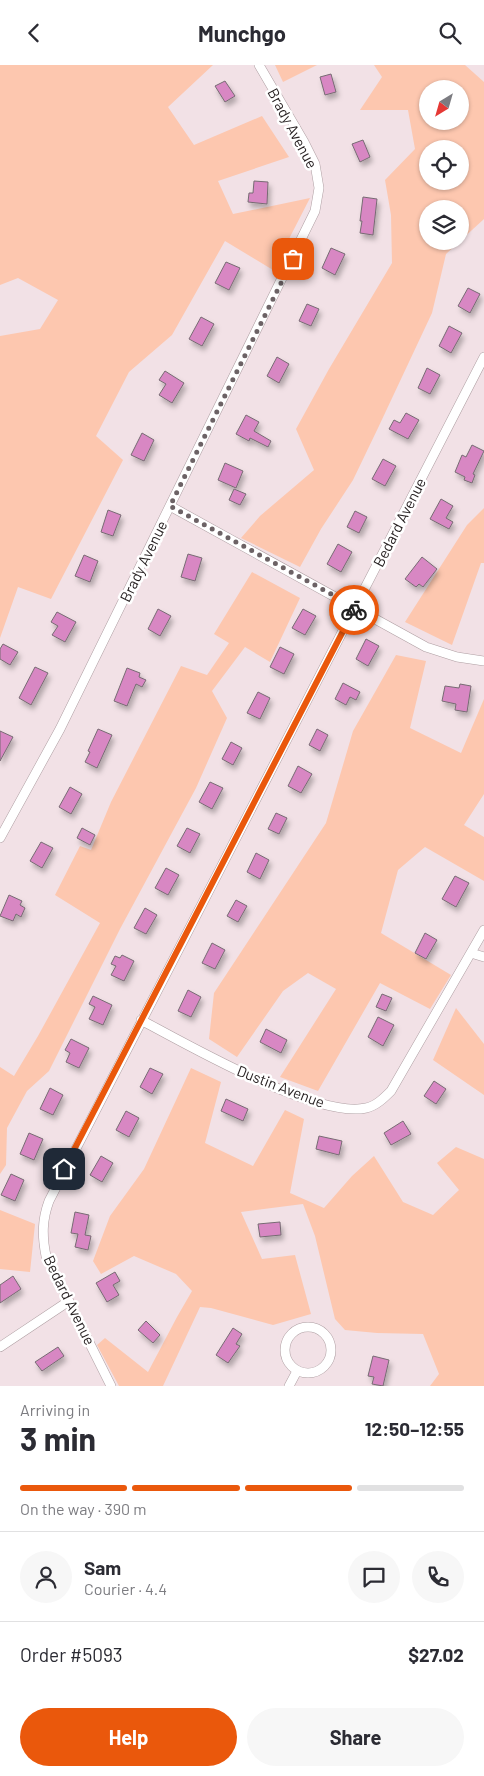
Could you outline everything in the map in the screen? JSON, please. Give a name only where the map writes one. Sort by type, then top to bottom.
[{"type":"street","name":"Brady Avenue","points":[[0,838],[60,729],[309,227],[318,200],[318,176],[315,164],[259,65]]},
{"type":"street","name":"Bedard Avenue","points":[[112,1386],[46,1255],[42,1237],[44,1216],[56,1185],[484,357]]},
{"type":"street","points":[[170,506],[426,647],[457,657],[484,661]]},
{"type":"street","name":"Dustin Avenue","points":[[141,1020],[198,1050],[291,1093],[325,1104],[352,1109],[368,1108],[383,1099],[391,1091],[484,931]]},
{"type":"street","points":[[471,953],[484,957]]},
{"type":"street","points":[[0,1347],[69,1301]]},
{"type":"street","points":[[311,1327],[319,1330],[329,1341],[331,1355],[328,1362],[318,1371],[311,1373],[297,1371],[286,1359],[286,1343],[290,1336],[303,1328],[311,1327]]},
{"type":"street","points":[[289,1386],[297,1371]]},
{"type":"shaded area","points":[[0,65],[213,65],[168,107],[194,145],[262,116],[289,157],[218,181],[233,214],[310,198],[273,270],[225,241],[172,335],[129,372],[96,436],[123,460],[51,599],[18,587],[0,638],[0,336],[40,329],[58,300],[18,278],[0,285]]},
{"type":"shaded area","points":[[275,65],[317,65],[283,82]]},
{"type":"shaded area","points":[[374,65],[465,65],[484,82],[484,219],[469,233],[469,200],[419,200],[419,250],[450,250],[446,254],[432,313],[353,480],[321,529],[300,567],[241,538],[260,516],[314,470],[296,429],[392,263],[391,215],[385,180],[415,149],[408,110],[360,110],[382,77]]},
{"type":"shaded area","points":[[484,508],[484,563],[481,563],[452,645],[405,622],[467,525]]},
{"type":"shaded area","points":[[252,572],[300,598],[270,662],[245,647],[212,691],[227,718],[196,788],[120,929],[49,1071],[27,1091],[7,1128],[6,1165],[0,1174],[0,1067],[14,1076],[100,923],[55,895],[80,846],[91,850],[111,802],[181,666],[207,675],[229,643],[214,634]]},
{"type":"shaded area","points":[[396,655],[426,661],[410,728],[461,753],[484,699],[484,794],[464,825],[484,837],[484,881],[425,847],[398,870],[381,933],[451,975],[430,1009],[380,983],[318,1091],[280,1077],[336,989],[308,973],[283,991],[237,1057],[209,1039],[214,993],[326,823],[353,731]]},
{"type":"shaded area","points":[[456,1008],[484,1044],[484,1095],[433,1060]]},
{"type":"shaded area","points":[[191,1068],[221,1082],[205,1143],[253,1166],[285,1110],[304,1119],[290,1193],[324,1208],[352,1176],[374,1156],[403,1202],[433,1215],[459,1190],[437,1163],[456,1147],[484,1159],[484,1386],[430,1386],[439,1374],[423,1334],[345,1330],[335,1319],[315,1236],[303,1204],[241,1212],[262,1259],[295,1255],[311,1314],[273,1325],[211,1308],[200,1307],[163,1386],[119,1386],[97,1345],[105,1338],[148,1372],[192,1291],[176,1274],[134,1256],[101,1274],[93,1261],[110,1216],[144,1169]]},
{"type":"shaded area","points":[[0,1210],[35,1224],[30,1272],[0,1269]]},
{"type":"building","points":[[331,74],[336,92],[325,95],[320,77]]},
{"type":"building","points":[[225,81],[235,96],[225,102],[215,86]]},
{"type":"building","points":[[363,140],[370,157],[360,162],[352,144]]},
{"type":"building","points":[[254,181],[268,182],[267,204],[248,202],[249,193],[253,193]]},
{"type":"building","points":[[363,197],[377,199],[373,235],[360,233]]},
{"type":"building","points":[[331,248],[345,254],[335,275],[322,268]]},
{"type":"building","points":[[226,262],[240,268],[229,290],[215,283]]},
{"type":"building","points":[[468,288],[480,294],[470,313],[458,306]]},
{"type":"building","points":[[307,304],[319,309],[311,326],[299,321]]},
{"type":"building","points":[[201,317],[214,324],[202,346],[189,339]]},
{"type":"building","points":[[449,326],[462,333],[451,353],[439,346]]},
{"type":"building","points":[[277,357],[289,364],[279,383],[267,376]]},
{"type":"building","points":[[427,368],[440,375],[430,394],[418,388]]},
{"type":"building","points":[[165,371],[184,383],[172,403],[159,395],[166,384],[159,380]]},
{"type":"building","points":[[406,413],[419,420],[408,439],[389,429],[394,420],[400,423]]},
{"type":"building","points":[[246,415],[259,422],[254,431],[271,441],[268,447],[250,438],[249,441],[236,434]]},
{"type":"building","points":[[142,433],[154,440],[144,461],[131,455]]},
{"type":"building","points":[[472,445],[484,451],[473,474],[475,475],[472,483],[464,480],[465,477],[455,472],[462,455],[466,457]]},
{"type":"building","points":[[383,459],[396,466],[385,486],[372,479]]},
{"type":"building","points":[[225,463],[243,471],[236,488],[218,480]]},
{"type":"building","points":[[234,489],[246,494],[240,505],[229,500]]},
{"type":"building","points":[[441,499],[453,506],[446,518],[453,522],[449,529],[430,519]]},
{"type":"building","points":[[108,510],[121,515],[113,536],[101,532]]},
{"type":"building","points":[[355,511],[367,517],[359,533],[347,527]]},
{"type":"building","points":[[338,544],[352,552],[341,572],[327,564]]},
{"type":"building","points":[[188,554],[202,558],[195,581],[181,577]]},
{"type":"building","points":[[84,555],[98,561],[90,582],[75,576]]},
{"type":"building","points":[[422,557],[437,569],[423,587],[419,584],[416,587],[405,579]]},
{"type":"building","points":[[158,609],[171,616],[160,636],[148,629]]},
{"type":"building","points":[[303,609],[316,616],[305,635],[292,628]]},
{"type":"building","points":[[57,612],[76,622],[65,642],[52,635],[58,626],[51,622]]},
{"type":"building","points":[[366,639],[379,646],[368,666],[356,659]]},
{"type":"building","points":[[3,644],[18,652],[10,665],[0,659],[0,649]]},
{"type":"building","points":[[280,647],[294,654],[284,674],[270,667]]},
{"type":"building","points":[[35,667],[48,673],[31,705],[19,698]]},
{"type":"building","points":[[127,668],[140,673],[139,677],[146,680],[142,687],[136,684],[127,706],[114,701]]},
{"type":"building","points":[[343,683],[360,692],[356,700],[350,697],[346,705],[335,699]]},
{"type":"building","points":[[460,684],[471,686],[467,712],[455,710],[456,704],[442,701],[445,686],[459,688]]},
{"type":"building","points":[[258,692],[270,698],[260,719],[247,713]]},
{"type":"building","points":[[98,729],[112,735],[97,768],[85,762]]},
{"type":"building","points":[[317,729],[328,735],[320,751],[309,745]]},
{"type":"building","points":[[0,731],[13,737],[0,761]]},
{"type":"building","points":[[231,742],[242,748],[233,765],[222,759]]},
{"type":"building","points":[[298,766],[312,774],[301,793],[288,786]]},
{"type":"building","points":[[210,782],[223,788],[212,809],[199,802]]},
{"type":"building","points":[[70,787],[82,794],[71,814],[59,807]]},
{"type":"building","points":[[276,813],[287,818],[279,834],[268,829]]},
{"type":"building","points":[[82,828],[95,835],[90,845],[77,838]]},
{"type":"building","points":[[187,828],[200,834],[190,853],[177,846]]},
{"type":"building","points":[[41,842],[53,848],[42,868],[30,861]]},
{"type":"building","points":[[256,853],[269,860],[260,879],[247,872]]},
{"type":"building","points":[[166,868],[179,875],[168,895],[155,888]]},
{"type":"building","points":[[455,876],[469,883],[456,907],[442,899]]},
{"type":"building","points":[[9,895],[22,901],[20,905],[25,908],[21,917],[16,914],[13,921],[0,916]]},
{"type":"building","points":[[236,900],[247,906],[238,922],[227,916]]},
{"type":"building","points":[[145,908],[157,915],[146,934],[134,928]]},
{"type":"building","points":[[425,933],[437,940],[426,959],[415,953]]},
{"type":"building","points":[[212,943],[225,950],[215,969],[202,963]]},
{"type":"building","points":[[122,955],[134,961],[124,981],[111,975],[116,966],[111,964],[115,956],[120,958]]},
{"type":"building","points":[[188,990],[201,997],[191,1017],[178,1011]]},
{"type":"building","points":[[382,994],[392,998],[386,1011],[376,1007]]},
{"type":"building","points":[[93,996],[112,1005],[103,1025],[89,1019],[95,1007],[89,1004]]},
{"type":"building","points":[[378,1017],[394,1025],[383,1046],[368,1037]]},
{"type":"building","points":[[266,1029],[287,1040],[281,1053],[260,1042]]},
{"type":"building","points":[[71,1039],[89,1048],[79,1068],[66,1062],[70,1053],[65,1050]]},
{"type":"building","points":[[150,1068],[163,1074],[152,1094],[140,1087]]},
{"type":"building","points":[[434,1081],[446,1089],[436,1104],[424,1096]]},
{"type":"building","points":[[50,1088],[63,1095],[53,1115],[40,1109]]},
{"type":"building","points":[[226,1099],[248,1109],[243,1121],[221,1111]]},
{"type":"building","points":[[126,1111],[139,1118],[129,1137],[116,1130]]},
{"type":"building","points":[[403,1121],[411,1134],[391,1145],[384,1133]]},
{"type":"building","points":[[29,1133],[43,1139],[34,1160],[20,1154]]},
{"type":"building","points":[[319,1136],[342,1141],[339,1155],[316,1149]]},
{"type":"building","points":[[101,1156],[113,1163],[102,1182],[90,1175]]},
{"type":"building","points":[[11,1174],[24,1180],[15,1201],[1,1195]]},
{"type":"building","points":[[75,1212],[89,1215],[85,1235],[91,1236],[88,1250],[75,1247],[78,1234],[71,1233]]},
{"type":"building","points":[[280,1222],[281,1235],[260,1237],[258,1224]]},
{"type":"building","points":[[115,1272],[120,1281],[113,1285],[119,1295],[107,1302],[96,1283]]},
{"type":"building","points":[[13,1276],[21,1289],[0,1303],[0,1285]]},
{"type":"building","points":[[146,1321],[160,1335],[153,1343],[138,1330]]},
{"type":"building","points":[[233,1328],[242,1334],[236,1344],[240,1346],[228,1363],[216,1355]]},
{"type":"building","points":[[58,1347],[64,1356],[42,1371],[35,1362]]},
{"type":"building","points":[[373,1356],[389,1360],[383,1386],[372,1384],[374,1377],[368,1376]]},
{"type":"way so far","points":[[293,259],[170,506],[355,607],[354,610]]},
{"type":"route","points":[[64,1169],[354,610]]}]
